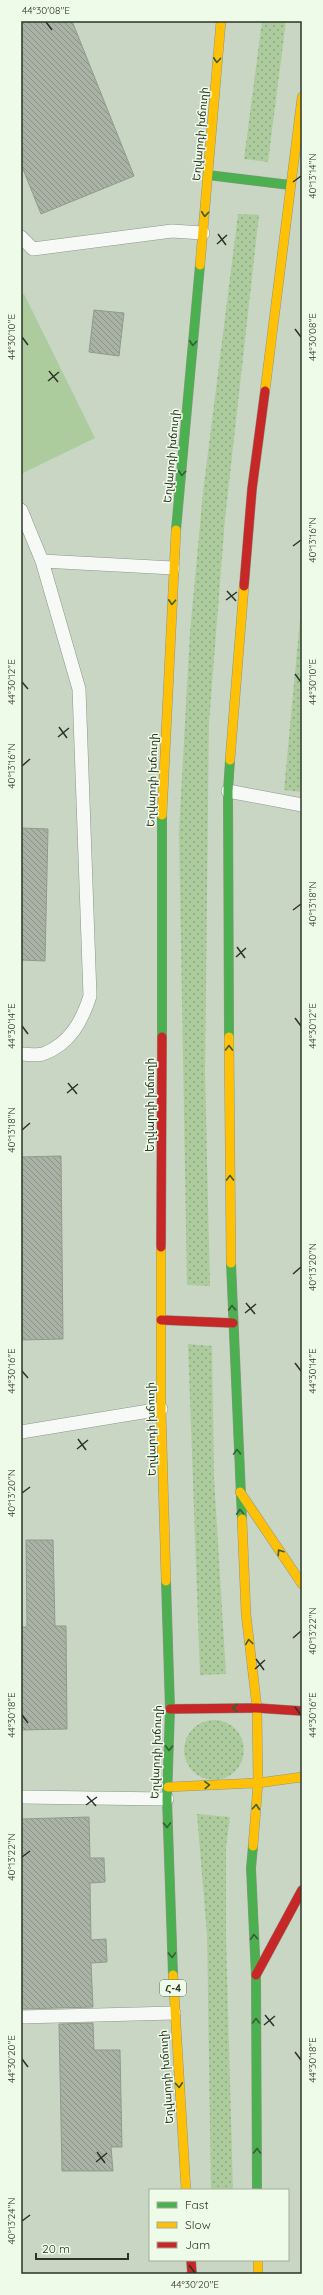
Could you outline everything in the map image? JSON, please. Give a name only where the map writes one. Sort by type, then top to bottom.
[{"type":"main road","name":"Եղվարդի խճուղի","points":[[186,2189],[174,2013],[167,1793],[170,1709],[161,1409],[162,804],[173,568],[221,21]]},
{"type":"main road","points":[[257,2189],[256,1976],[251,1868],[258,1783],[257,1708],[246,1614],[239,1491],[230,1237],[228,791],[252,489],[302,97]]},
{"type":"main road","points":[[208,175],[290,185]]},
{"type":"main road","points":[[161,1320],[233,1322]]},
{"type":"main road","points":[[239,1491],[302,1584]]},
{"type":"main road","points":[[170,1709],[257,1708],[302,1711]]},
{"type":"main road","points":[[167,1793],[302,1777]]},
{"type":"main road","points":[[256,1976],[302,1890]]},
{"type":"main road","points":[[191,2261],[192,2274]]},
{"type":"main road","points":[[258,2261],[258,2274]]},
{"type":"lane","points":[[21,237],[33,249],[172,230],[203,233]]},
{"type":"lane","points":[[21,510],[42,561],[79,689],[90,996],[83,1019],[66,1042],[42,1054],[21,1054]]},
{"type":"lane","points":[[42,561],[173,568]]},
{"type":"lane","points":[[228,791],[302,805]]},
{"type":"lane","points":[[21,1432],[161,1409]]},
{"type":"lane","points":[[21,1797],[167,1793]]},
{"type":"lane","points":[[21,2017],[174,2013]]},
{"type":"green space","points":[[262,21],[286,21],[268,162],[244,159]]},
{"type":"green space","points":[[238,214],[259,215],[225,519],[209,723],[205,1073],[210,1286],[187,1285],[179,832],[190,632],[203,492]]},
{"type":"green space","points":[[24,294],[95,438],[21,474],[21,296]]},
{"type":"green space","points":[[302,598],[302,792],[284,790]]},
{"type":"green space","points":[[188,1344],[212,1346],[214,1478],[226,1674],[200,1675]]},
{"type":"green space","points":[[214,1720],[230,1725],[235,1729],[239,1734],[244,1750],[239,1766],[235,1771],[230,1775],[214,1780],[198,1775],[193,1771],[189,1766],[184,1750],[189,1734],[193,1729],[198,1725]]},
{"type":"green space","points":[[197,1814],[230,1817],[226,1846],[226,1938],[233,2189],[211,2189],[207,1935]]},
{"type":"building","points":[[21,21],[72,21],[134,176],[41,214],[21,164]]},
{"type":"building","points":[[94,310],[124,313],[119,356],[89,352]]},
{"type":"building","points":[[21,828],[48,829],[45,961],[21,960]]},
{"type":"building","points":[[61,1156],[63,1339],[21,1340],[21,1157]]},
{"type":"building","points":[[26,1540],[53,1540],[55,1626],[66,1626],[67,1729],[21,1730],[21,1627],[27,1627]]},
{"type":"building","points":[[89,1817],[90,1858],[104,1858],[105,1882],[90,1883],[91,1940],[106,1939],[107,1962],[91,1963],[93,2007],[21,2009],[21,1819]]},
{"type":"building","points":[[93,2023],[94,2050],[120,2050],[122,2147],[111,2147],[113,2171],[62,2171],[59,2024]]},
{"type":"traffic: fast","points":[[208,175],[290,185]]},
{"type":"traffic: fast","points":[[176,530],[200,265]]},
{"type":"traffic: fast","points":[[229,1037],[228,791],[230,760]]},
{"type":"traffic: fast","points":[[162,815],[162,1037]]},
{"type":"traffic: fast","points":[[231,1263],[242,1519]]},
{"type":"traffic: fast","points":[[166,1581],[170,1709],[167,1799],[173,1975]]},
{"type":"traffic: fast","points":[[253,1846],[251,1868],[256,1976],[257,2189]]},
{"type":"traffic: slow","points":[[200,265],[221,21]]},
{"type":"traffic: slow","points":[[265,391],[302,97]]},
{"type":"traffic: slow","points":[[162,815],[176,530]]},
{"type":"traffic: slow","points":[[230,760],[244,586]]},
{"type":"traffic: slow","points":[[229,1037],[231,1263]]},
{"type":"traffic: slow","points":[[161,1247],[161,1409],[166,1581]]},
{"type":"traffic: slow","points":[[240,1492],[302,1584]]},
{"type":"traffic: slow","points":[[242,1519],[246,1614],[257,1708],[258,1783],[253,1846]]},
{"type":"traffic: slow","points":[[168,1787],[258,1783],[302,1777]]},
{"type":"traffic: slow","points":[[173,1975],[186,2189]]},
{"type":"traffic: slow","points":[[258,2261],[258,2274]]},
{"type":"traffic: jam","points":[[244,586],[252,489],[265,391]]},
{"type":"traffic: jam","points":[[161,1247],[162,1037]]},
{"type":"traffic: jam","points":[[161,1320],[233,1323]]},
{"type":"traffic: jam","points":[[170,1709],[257,1708],[302,1711]]},
{"type":"traffic: jam","points":[[256,1975],[302,1890]]},
{"type":"traffic: jam","points":[[191,2261],[192,2274]]}]
